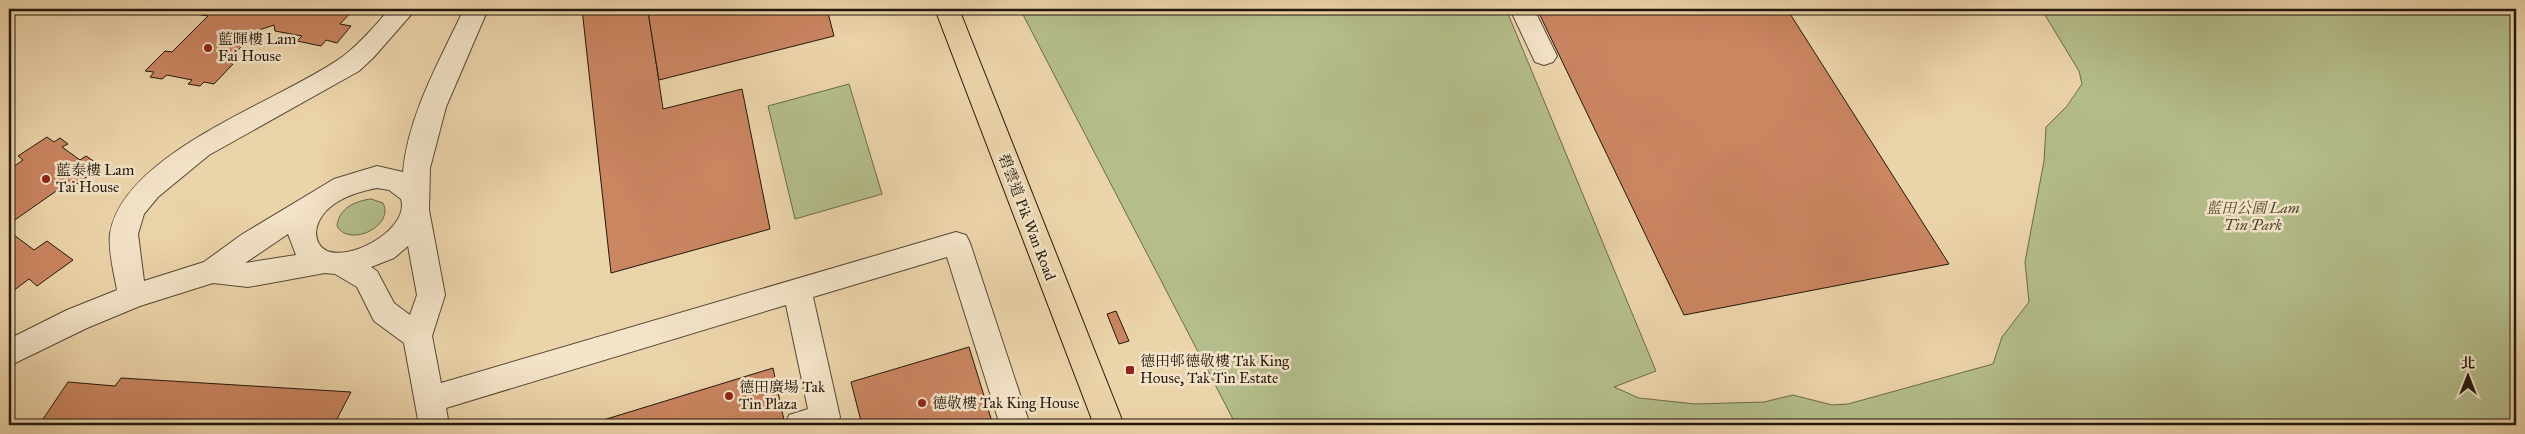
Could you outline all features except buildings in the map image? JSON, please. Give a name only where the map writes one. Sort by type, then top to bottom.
[{"type":"main road","name":"碧雲道 Pik Wan Road","points":[[947,9],[1109,425]]},
{"type":"street","points":[[133,296],[126,262],[124,234],[132,210],[148,189],[200,148],[350,64],[364,52],[404,9]]},
{"type":"street","points":[[213,271],[248,276],[331,262],[357,261],[390,246],[402,234],[416,205],[417,170],[422,144],[438,98],[476,9]]},
{"type":"street","points":[[1522,9],[1544,56]]},
{"type":"street","points":[[417,336],[384,312],[367,280],[307,250],[303,245],[300,232],[305,218],[316,205],[344,185],[377,177],[392,178],[405,183],[412,190],[430,295],[417,336],[431,413],[797,290],[956,242],[1015,425]]},
{"type":"street","points":[[9,353],[77,319],[133,296],[213,271],[251,243],[316,205]]},
{"type":"street","points":[[797,290],[825,417],[800,425]]},
{"type":"green space","name":"藍田公園 Lam Tin Park","points":[[1020,9],[1506,9],[1656,371],[1614,387],[1639,398],[1695,404],[1764,402],[1793,395],[1832,405],[1848,404],[1993,364],[2002,337],[2029,302],[2025,262],[2044,161],[2046,127],[2067,106],[2082,84],[2079,71],[2042,10],[2516,9],[2516,425],[1236,425]]},
{"type":"green space","points":[[849,84],[882,194],[795,219],[768,106]]},
{"type":"green space","points":[[371,199],[383,203],[385,211],[383,219],[377,226],[369,231],[351,235],[343,232],[337,226],[344,210],[354,204]]},
{"type":"place","name":"藍暉樓 Lam Fai House","points":[[208,48]]},
{"type":"place","name":"藍泰樓 Lam Tai House","points":[[46,179]]},
{"type":"place","name":"德田邨德敬樓 Tak King House, Tak Tin Estate","points":[[1130,370]]},
{"type":"place","name":"德田廣場 Tak Tin Plaza","points":[[729,396]]},
{"type":"place","name":"德敬樓 Tak King House","points":[[922,403]]}]
